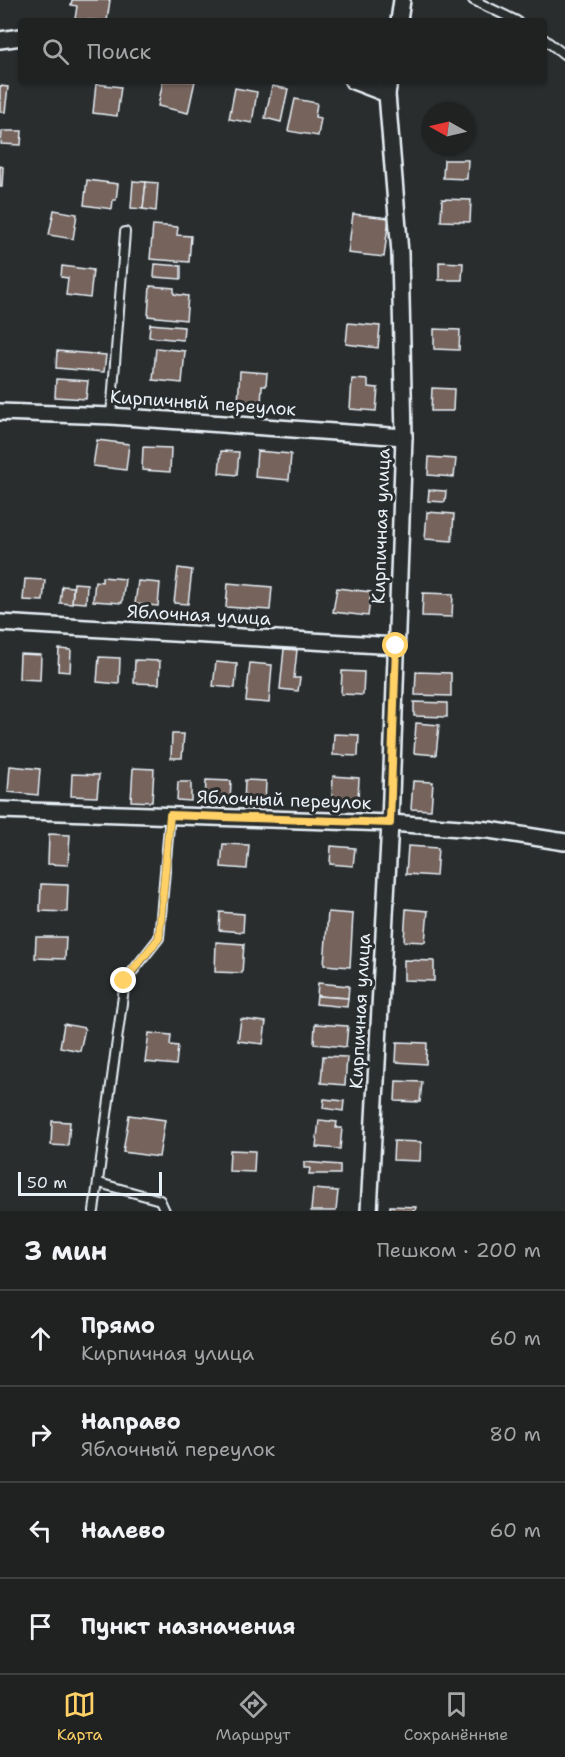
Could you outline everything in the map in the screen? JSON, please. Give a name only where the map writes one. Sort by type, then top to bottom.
[{"type":"street","points":[[399,18],[402,0]]},
{"type":"street","points":[[0,40],[18,37]]},
{"type":"street","points":[[370,84],[388,87]]},
{"type":"street","name":"Кирпичная улица","points":[[369,1211],[390,823],[404,437],[400,253],[388,87]]},
{"type":"street","name":"Кирпичный переулок","points":[[0,412],[111,416],[404,437]]},
{"type":"street","name":"Яблочная улица","points":[[0,623],[396,646]]},
{"type":"street","name":"Яблочный переулок","points":[[0,810],[390,823],[489,830],[565,842]]},
{"type":"lane","points":[[473,0],[511,18]]},
{"type":"lane","points":[[547,41],[565,55]]},
{"type":"lane","points":[[111,416],[125,232]]},
{"type":"lane","points":[[94,1211],[124,981],[159,938],[170,815]]},
{"type":"lane","points":[[99,1183],[160,1200],[165,1211]]},
{"type":"building","points":[[72,0],[110,0],[107,18],[75,18],[77,6],[71,5]]},
{"type":"building","points":[[96,84],[121,87],[117,116],[93,113]]},
{"type":"building","points":[[162,84],[194,84],[188,113],[158,106]]},
{"type":"building","points":[[0,86],[8,87],[5,112],[0,111]]},
{"type":"building","points":[[272,86],[288,89],[281,122],[265,118]]},
{"type":"building","points":[[235,88],[257,92],[252,123],[229,119]]},
{"type":"building","points":[[295,99],[317,103],[315,117],[321,118],[318,136],[288,131]]},
{"type":"building","points":[[2,131],[22,131],[21,145],[1,144]]},
{"type":"building","points":[[444,160],[468,160],[467,179],[443,178]]},
{"type":"building","points":[[0,166],[3,167],[2,187],[0,187]]},
{"type":"building","points":[[87,180],[118,184],[112,209],[84,205]]},
{"type":"building","points":[[133,181],[146,182],[143,209],[131,208]]},
{"type":"building","points":[[146,182],[158,183],[156,211],[143,209]]},
{"type":"building","points":[[442,199],[471,200],[470,222],[441,221]]},
{"type":"building","points":[[54,210],[77,214],[73,239],[49,235]]},
{"type":"building","points":[[353,214],[389,218],[384,257],[348,253]]},
{"type":"building","points":[[153,225],[178,227],[177,235],[191,236],[189,262],[150,259]]},
{"type":"building","points":[[439,262],[463,263],[462,280],[439,280]]},
{"type":"building","points":[[155,264],[181,266],[181,279],[154,277]]},
{"type":"building","points":[[62,266],[93,270],[90,298],[66,295],[68,278],[61,277]]},
{"type":"building","points":[[150,286],[174,288],[174,294],[188,296],[186,320],[148,316]]},
{"type":"building","points":[[348,323],[380,326],[378,348],[346,344]]},
{"type":"building","points":[[150,324],[184,327],[183,340],[149,337]]},
{"type":"building","points":[[434,329],[460,330],[459,350],[434,349]]},
{"type":"building","points":[[156,348],[185,351],[182,383],[153,380]]},
{"type":"building","points":[[57,351],[106,355],[104,372],[56,368]]},
{"type":"building","points":[[240,371],[267,373],[266,386],[262,386],[261,405],[238,404]]},
{"type":"building","points":[[56,379],[88,381],[86,399],[55,397]]},
{"type":"building","points":[[352,379],[368,380],[368,387],[378,388],[376,411],[350,409]]},
{"type":"building","points":[[432,388],[454,389],[453,411],[431,411]]},
{"type":"building","points":[[97,440],[129,444],[126,470],[93,466]]},
{"type":"building","points":[[143,447],[171,448],[170,472],[142,470]]},
{"type":"building","points":[[221,451],[239,452],[237,475],[219,473]]},
{"type":"building","points":[[257,451],[291,454],[289,480],[255,477]]},
{"type":"building","points":[[429,457],[456,459],[454,477],[428,475]]},
{"type":"building","points":[[429,490],[446,491],[445,502],[428,501]]},
{"type":"building","points":[[427,512],[454,514],[452,541],[425,539]]},
{"type":"building","points":[[178,568],[192,570],[188,604],[174,603]]},
{"type":"building","points":[[102,577],[125,579],[122,603],[93,601],[95,581],[102,582]]},
{"type":"building","points":[[25,579],[45,580],[43,601],[23,600]]},
{"type":"building","points":[[138,581],[160,583],[158,606],[135,604]]},
{"type":"building","points":[[74,583],[87,584],[86,603],[72,602]]},
{"type":"building","points":[[228,583],[272,587],[270,610],[226,607]]},
{"type":"building","points":[[62,586],[73,587],[72,604],[60,603]]},
{"type":"building","points":[[337,588],[371,592],[368,616],[333,612]]},
{"type":"building","points":[[423,593],[453,594],[452,617],[422,616]]},
{"type":"building","points":[[59,649],[71,650],[70,672],[58,671]]},
{"type":"building","points":[[284,649],[297,650],[294,678],[300,678],[298,691],[280,689]]},
{"type":"building","points":[[20,654],[41,655],[40,680],[19,679]]},
{"type":"building","points":[[99,657],[120,658],[119,684],[97,682]]},
{"type":"building","points":[[135,660],[160,661],[159,684],[134,683]]},
{"type":"building","points":[[216,662],[237,664],[235,688],[213,686]]},
{"type":"building","points":[[250,663],[272,665],[269,703],[246,701]]},
{"type":"building","points":[[342,671],[364,672],[363,695],[341,694]]},
{"type":"building","points":[[416,672],[451,673],[451,696],[415,695]]},
{"type":"building","points":[[414,702],[447,703],[447,717],[414,716]]},
{"type":"building","points":[[416,723],[439,725],[436,755],[414,753]]},
{"type":"building","points":[[172,734],[184,734],[182,758],[171,758]]},
{"type":"building","points":[[334,734],[359,735],[358,756],[333,755]]},
{"type":"building","points":[[10,766],[40,769],[38,795],[8,792]]},
{"type":"building","points":[[133,768],[154,769],[152,802],[131,801]]},
{"type":"building","points":[[72,774],[99,775],[97,797],[71,796]]},
{"type":"building","points":[[333,776],[359,778],[358,799],[332,798]]},
{"type":"building","points":[[206,780],[231,781],[230,803],[205,802]]},
{"type":"building","points":[[245,780],[266,781],[265,805],[244,804]]},
{"type":"building","points":[[413,781],[433,782],[431,810],[411,809]]},
{"type":"building","points":[[178,782],[191,782],[191,801],[177,800]]},
{"type":"building","points":[[49,834],[70,835],[68,865],[48,864]]},
{"type":"building","points":[[223,844],[249,845],[247,869],[221,867]]},
{"type":"building","points":[[331,846],[355,848],[353,866],[330,864]]},
{"type":"building","points":[[408,846],[438,848],[436,876],[406,874]]},
{"type":"building","points":[[41,884],[68,885],[67,912],[40,911]]},
{"type":"building","points":[[406,909],[428,911],[425,942],[404,941]]},
{"type":"building","points":[[220,912],[244,914],[243,932],[219,930]]},
{"type":"building","points":[[328,912],[353,914],[350,967],[324,965]]},
{"type":"building","points":[[36,937],[66,937],[65,959],[35,958]]},
{"type":"building","points":[[216,942],[244,944],[242,973],[215,972]]},
{"type":"building","points":[[404,960],[434,961],[434,981],[404,980]]},
{"type":"building","points":[[318,983],[349,986],[348,998],[317,996]]},
{"type":"building","points":[[317,996],[348,998],[347,1007],[316,1004]]},
{"type":"building","points":[[241,1019],[266,1022],[263,1044],[238,1041]]},
{"type":"building","points":[[64,1024],[85,1028],[80,1051],[60,1047]]},
{"type":"building","points":[[315,1024],[348,1026],[346,1047],[314,1044]]},
{"type":"building","points":[[149,1033],[171,1035],[170,1045],[178,1046],[176,1065],[145,1062]]},
{"type":"building","points":[[397,1042],[427,1043],[426,1064],[396,1062]]},
{"type":"building","points":[[323,1056],[347,1057],[345,1085],[321,1083]]},
{"type":"building","points":[[396,1081],[422,1082],[420,1102],[395,1101]]},
{"type":"building","points":[[324,1099],[344,1101],[343,1111],[323,1108]]},
{"type":"building","points":[[129,1115],[165,1120],[159,1157],[123,1152]]},
{"type":"building","points":[[319,1120],[337,1122],[336,1128],[342,1128],[340,1149],[316,1147]]},
{"type":"building","points":[[52,1121],[70,1122],[68,1146],[51,1145]]},
{"type":"building","points":[[394,1141],[421,1142],[420,1161],[393,1160]]},
{"type":"building","points":[[230,1150],[255,1151],[254,1172],[229,1171]]},
{"type":"building","points":[[304,1162],[340,1165],[340,1174],[309,1174],[310,1168],[304,1168]]},
{"type":"building","points":[[313,1189],[338,1191],[336,1211],[311,1211]]},
{"type":"building","points":[[390,1206],[416,1207],[415,1211],[390,1211]]},
{"type":"route","points":[[124,981],[159,938],[170,815],[390,823],[396,646]]}]
